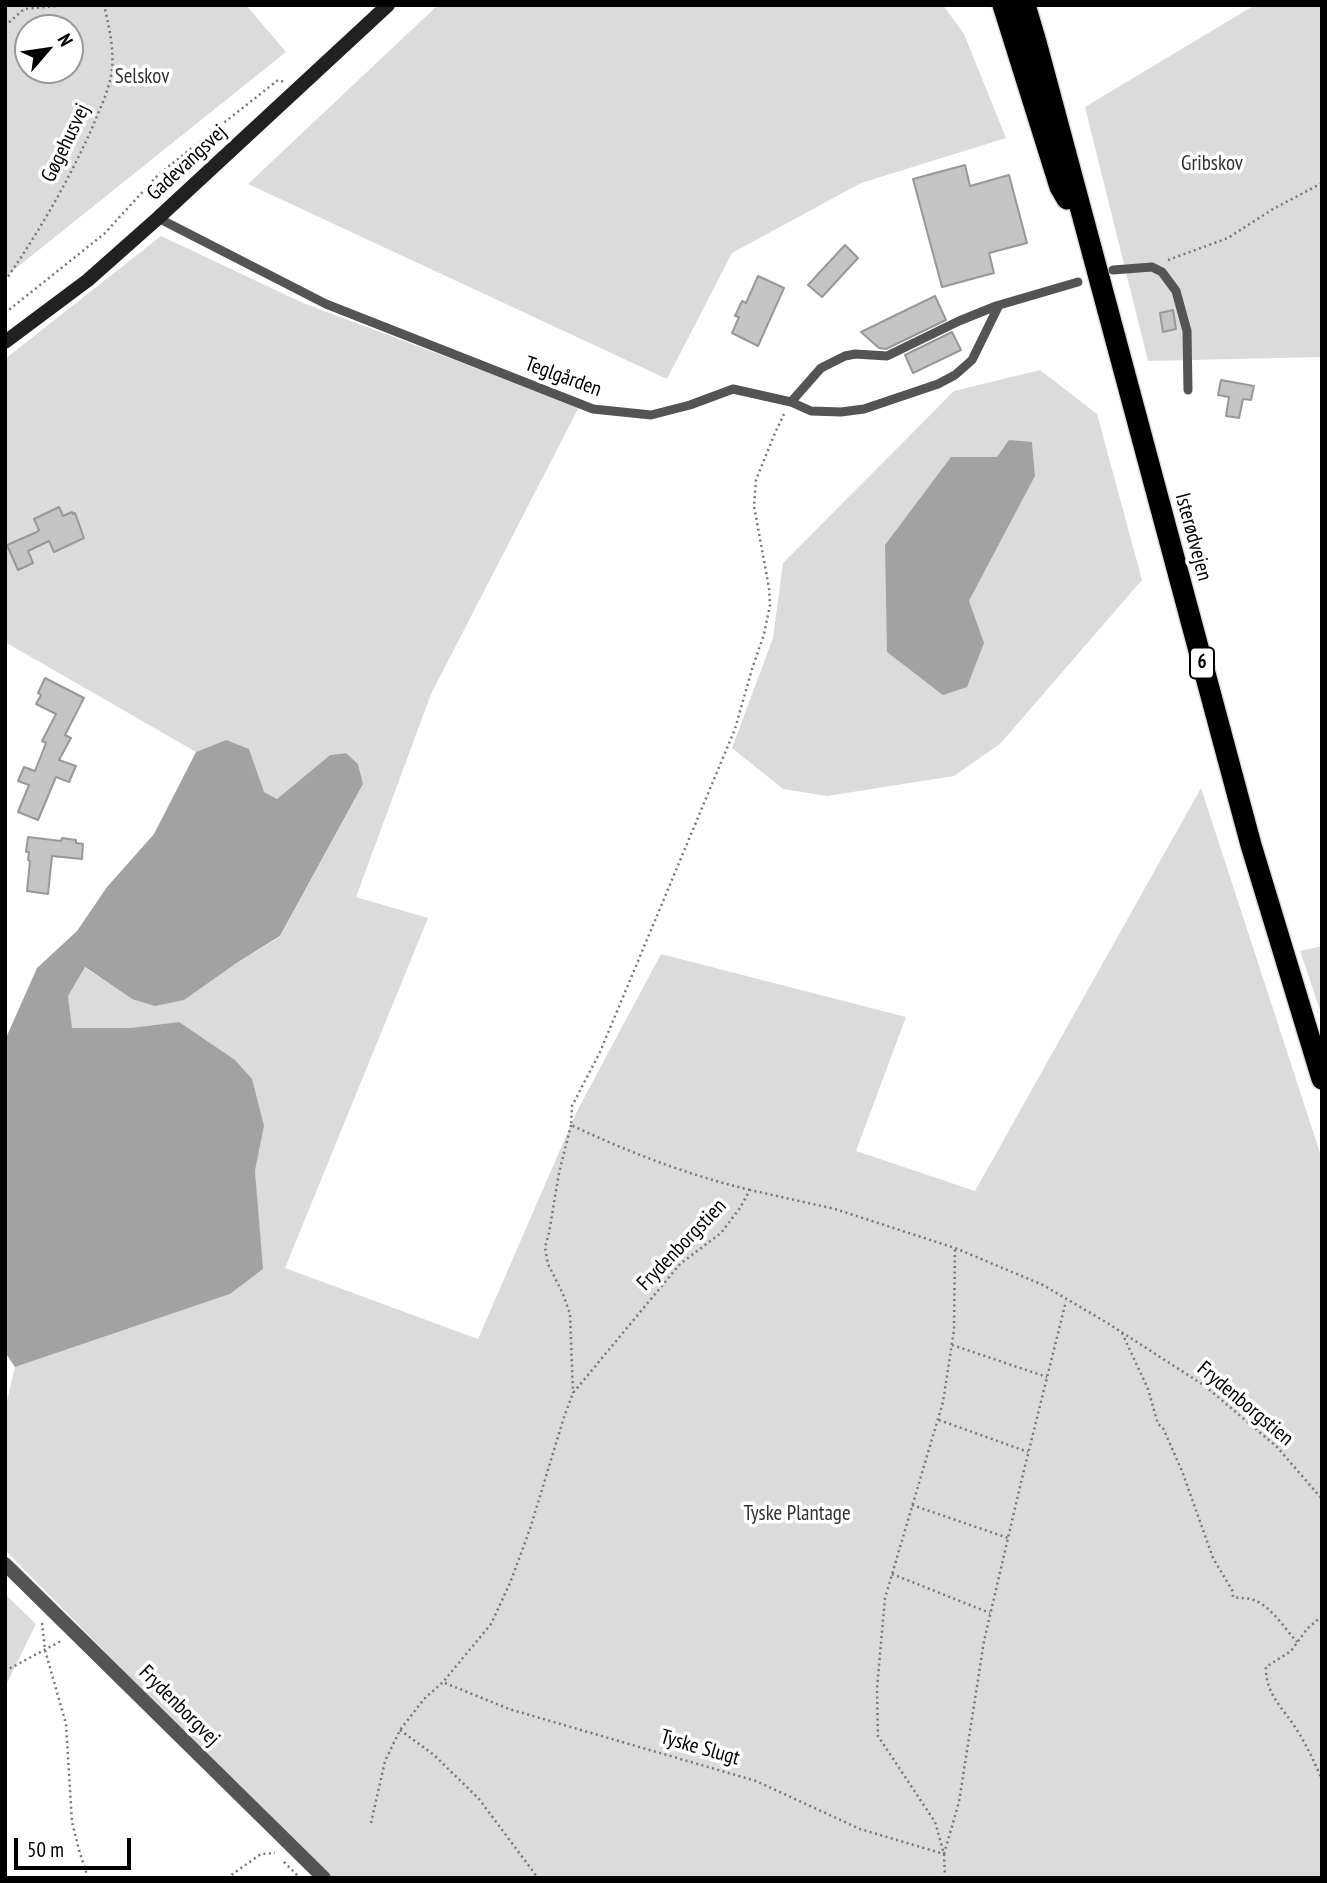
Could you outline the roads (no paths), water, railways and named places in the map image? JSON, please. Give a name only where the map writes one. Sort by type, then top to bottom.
[{"type":"highway","points":[[1003,5],[1060,187],[1090,244]]},
{"type":"highway","name":"Isterødvejen","points":[[1024,5],[1251,845],[1322,1079]]},
{"type":"street","name":"Gadevangsvej","points":[[5,342],[88,280],[388,5]]},
{"type":"street","name":"Frydenborgvej","points":[[5,1564],[324,1878]]},
{"type":"lane","name":"Teglgården","points":[[158,218],[326,304],[593,409],[650,415],[690,405],[733,389],[791,402],[811,411],[841,412],[864,409],[955,375],[972,360],[999,305]]},
{"type":"lane","points":[[1113,270],[1152,267],[1162,272],[1177,291],[1187,331],[1188,390]]},
{"type":"lane","points":[[791,402],[821,368],[845,356],[887,356],[999,305],[1078,282]]},
{"type":"park label","name":"Selskov","points":[[142,77]]},
{"type":"park label","name":"Gribskov","points":[[1212,164]]},
{"type":"park label","name":"Tyske Plantage","points":[[797,1514]]}]
